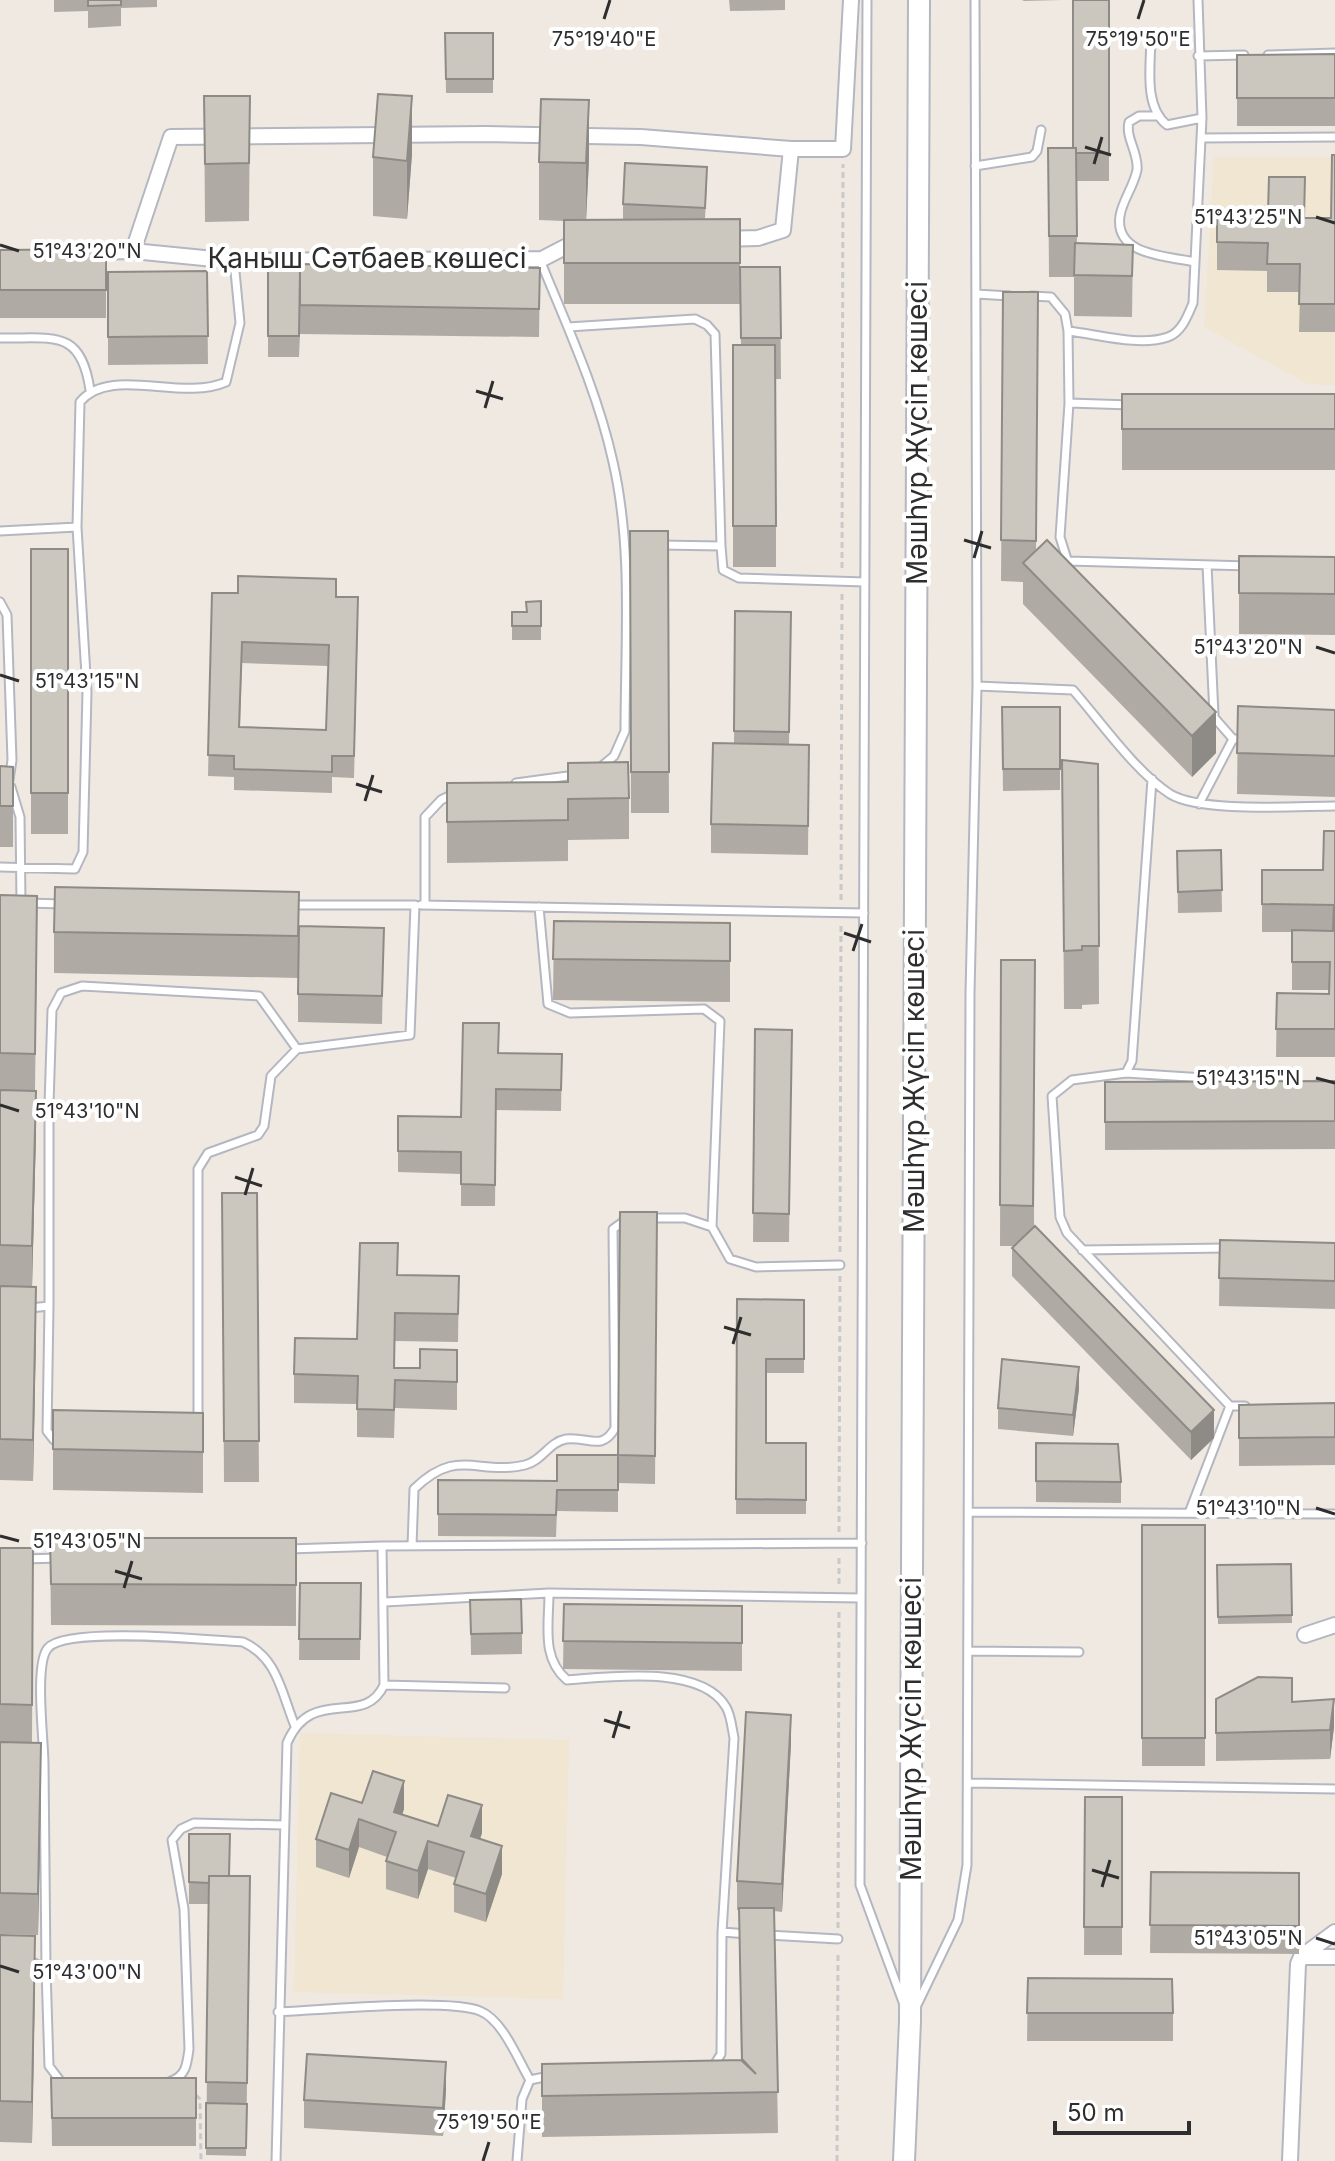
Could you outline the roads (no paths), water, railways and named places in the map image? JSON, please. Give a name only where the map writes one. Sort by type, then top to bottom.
[{"type":"main road","name":"Мәшһүр Жүсіп көшесі","points":[[904,2161],[910,2021],[919,0]]},
{"type":"street","points":[[133,251],[171,137],[548,135],[641,137],[791,149],[843,149],[851,0]]},
{"type":"street","points":[[711,240],[758,238],[783,230],[791,149]]},
{"type":"street","name":"Қаныш Сәтбаев көшесі","points":[[74,252],[133,251],[234,261],[539,258],[571,244],[602,243]]},
{"type":"street","points":[[1305,1635],[1335,1625]]},
{"type":"street","points":[[1290,2161],[1295,1984],[1301,1957],[1335,1932]]},
{"type":"street","points":[[1301,1957],[1335,1957]]},
{"type":"lane","points":[[867,0],[860,1885],[910,2021]]},
{"type":"lane","points":[[910,2021],[958,1920],[967,1865],[971,1512],[970,993],[977,686],[975,0]]},
{"type":"lane","points":[[1068,331],[1145,340],[1170,337],[1184,323],[1193,303],[1202,118],[1198,0]]},
{"type":"lane","points":[[1151,36],[1151,95],[1156,116],[1167,125],[1202,118]]},
{"type":"lane","points":[[1198,56],[1335,53]]},
{"type":"lane","points":[[1156,116],[1139,116],[1129,122],[1127,129],[1137,156],[1137,171],[1120,213],[1123,236],[1134,249],[1195,262]]},
{"type":"lane","points":[[975,166],[1032,157],[1037,151],[1041,130]]},
{"type":"lane","points":[[1201,138],[1335,137]]},
{"type":"lane","points":[[504,785],[592,771],[614,756],[625,731],[624,545],[613,462],[568,327],[539,258]]},
{"type":"lane","points":[[0,867],[75,869],[83,852],[87,692],[77,527],[80,402],[90,390],[106,384],[206,391],[226,382],[240,323],[234,261]]},
{"type":"lane","points":[[976,294],[1051,297],[1065,314],[1069,403],[1060,537],[1073,579]]},
{"type":"lane","points":[[568,327],[695,319],[707,325],[715,334],[723,570],[739,578],[781,582],[865,582]]},
{"type":"lane","points":[[0,338],[54,339],[78,350],[86,361],[90,390]]},
{"type":"lane","points":[[1069,403],[1147,405]]},
{"type":"lane","points":[[0,531],[77,527]]},
{"type":"lane","points":[[624,545],[639,545]]},
{"type":"lane","points":[[653,545],[721,546]]},
{"type":"lane","points":[[1068,561],[1264,566]]},
{"type":"lane","points":[[1207,565],[1214,717]]},
{"type":"lane","points":[[0,602],[7,615],[9,780],[20,817],[21,903]]},
{"type":"lane","points":[[977,686],[1073,690],[1152,779],[1172,795],[1199,804],[1335,806]]},
{"type":"lane","points":[[1203,707],[1233,739],[1262,739]]},
{"type":"lane","points":[[1199,804],[1233,739]]},
{"type":"lane","points":[[1126,1073],[1132,1061],[1152,779]]},
{"type":"lane","points":[[0,786],[9,780]]},
{"type":"lane","points":[[425,905],[425,817],[441,800],[459,792]]},
{"type":"lane","points":[[10,903],[68,904]]},
{"type":"lane","points":[[273,905],[864,913]]},
{"type":"lane","points":[[193,1434],[200,1417],[196,1301],[198,1169],[208,1153],[258,1135],[264,1126],[271,1076],[297,1049],[410,1035],[415,905]]},
{"type":"lane","points":[[539,907],[548,1004],[570,1013],[704,1009],[720,1021],[712,1227],[730,1259],[756,1267],[840,1265]]},
{"type":"lane","points":[[68,1440],[54,1440],[47,1431],[52,1010],[61,993],[82,986],[259,996],[297,1049]]},
{"type":"lane","points":[[1260,1406],[1230,1406],[1082,1250],[1060,1217],[1052,1096],[1072,1080],[1126,1073],[1275,1082]]},
{"type":"lane","points":[[25,1107],[49,1105]]},
{"type":"lane","points":[[412,1546],[414,1489],[449,1464],[524,1465],[543,1457],[550,1447],[565,1439],[602,1443],[610,1438],[615,1428],[613,1229],[629,1218],[685,1218],[712,1227]]},
{"type":"lane","points":[[1082,1250],[1240,1248]]},
{"type":"lane","points":[[25,1309],[49,1306]]},
{"type":"lane","points":[[1189,1513],[1230,1406]]},
{"type":"lane","points":[[971,1512],[1335,1514]]},
{"type":"lane","points":[[271,1550],[382,1546],[862,1543]]},
{"type":"lane","points":[[276,2161],[287,1743],[295,1726],[313,1711],[370,1704],[378,1698],[384,1685],[382,1546]]},
{"type":"lane","points":[[16,1559],[64,1557]]},
{"type":"lane","points":[[385,1602],[549,1593],[861,1598]]},
{"type":"lane","points":[[549,1593],[548,1651],[554,1670],[567,1680],[680,1677],[703,1687],[726,1707],[734,1738],[722,1932],[721,2054],[710,2072]]},
{"type":"lane","points":[[68,2088],[49,2066],[42,1665],[46,1648],[62,1638],[99,1636],[243,1642],[260,1650],[275,1669],[295,1726]]},
{"type":"lane","points":[[969,1651],[1079,1652]]},
{"type":"lane","points":[[384,1685],[505,1688]]},
{"type":"lane","points":[[29,1765],[44,1764]]},
{"type":"lane","points":[[968,1783],[1335,1789]]},
{"type":"lane","points":[[166,2083],[179,2078],[186,2069],[189,2049],[190,2005],[184,1909],[172,1840],[181,1829],[194,1823],[284,1825]]},
{"type":"lane","points":[[722,1932],[838,1939]]},
{"type":"lane","points":[[16,1957],[46,1969]]},
{"type":"lane","points":[[278,2012],[451,2006],[482,2011],[496,2024],[530,2080]]},
{"type":"lane","points":[[530,2080],[560,2076]]},
{"type":"lane","points":[[517,2161],[522,2099],[530,2080]]}]
